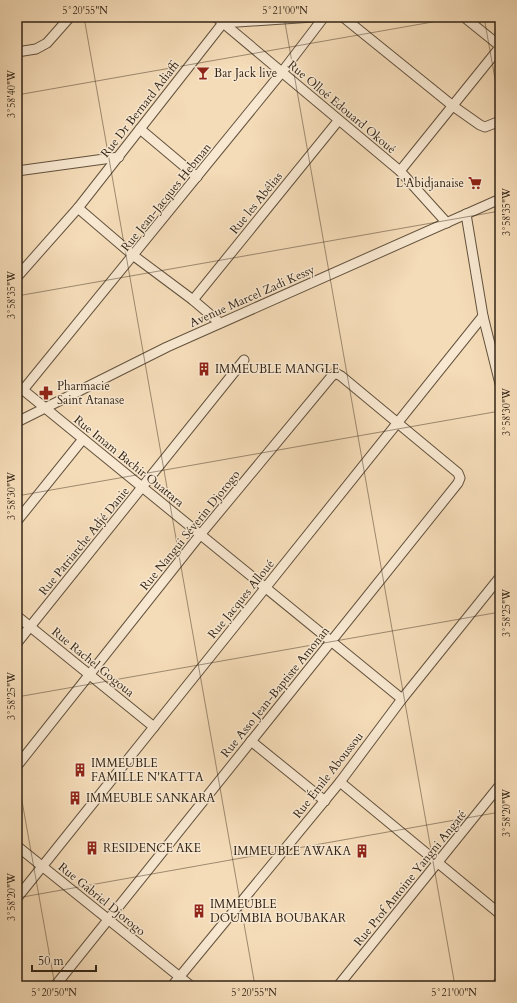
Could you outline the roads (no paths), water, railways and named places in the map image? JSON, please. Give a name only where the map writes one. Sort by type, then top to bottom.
[{"type":"street","points":[[17,52],[36,50],[48,43],[70,17]]},
{"type":"street","points":[[220,20],[313,17]]},
{"type":"street","name":"Rue Jean-Jacques Hebman","points":[[20,387],[134,256],[282,72],[324,17]]},
{"type":"street","points":[[343,17],[452,106],[480,125],[485,127],[500,121]]},
{"type":"street","points":[[400,171],[500,46],[464,17]]},
{"type":"street","name":"Rue Olloé Edouard Okoué","points":[[220,20],[338,121],[400,171],[447,222]]},
{"type":"street","name":"Rue Dr Bernard Adiaffi","points":[[17,276],[78,208],[119,157],[220,20]]},
{"type":"street","name":"Rue les Abélias","points":[[193,300],[338,121]]},
{"type":"street","points":[[140,129],[197,177]]},
{"type":"street","points":[[17,171],[119,157]]},
{"type":"street","name":"Avenue Marcel Zadi Kessy","points":[[17,422],[167,347],[500,199]]},
{"type":"street","points":[[78,208],[134,256],[193,300],[220,323]]},
{"type":"street","points":[[466,214],[483,316],[500,384]]},
{"type":"street","name":"Rue Jacques Alloué","points":[[17,898],[483,316]]},
{"type":"street","name":"Rue Patriarche Adjé Danie","points":[[17,644],[244,360]]},
{"type":"street","name":"Rue Nangui Séverin Djorogo","points":[[17,766],[200,535],[335,373],[341,376],[397,424]]},
{"type":"street","name":"Rue Imam Bachir Ouattara","points":[[20,387],[402,700]]},
{"type":"street","name":"Rue Asso Jean-Baptiste Amonan","points":[[55,986],[458,483],[460,478],[458,473],[397,424]]},
{"type":"street","points":[[17,521],[83,439]]},
{"type":"street","name":"Rue Émile Aboussou","points":[[172,986],[325,801],[402,700],[500,577]]},
{"type":"street","name":"Rue Rachel Gogoua","points":[[17,616],[154,727]]},
{"type":"street","points":[[251,741],[325,801]]},
{"type":"street","points":[[340,782],[500,914]]},
{"type":"street","name":"Rue Prof Antoine Yangni Angaté","points":[[338,986],[500,785]]},
{"type":"street","name":"Rue Gabriel Djorogo","points":[[17,846],[191,986]]},
{"type":"street","points":[[496,986],[500,981]]},
{"type":"place","name":"Bar Jack live","points":[[203,73]]},
{"type":"place","name":"L'Abidjanaise","points":[[475,183]]},
{"type":"place","name":"IMMEUBLE MANGLE","points":[[204,369]]},
{"type":"place","name":"Pharmacie Saint Atanase","points":[[46,393]]},
{"type":"place","name":"IMMEUBLE FAMILLE N'KATTA","points":[[80,770]]},
{"type":"place","name":"IMMEUBLE SANKARA","points":[[75,798]]},
{"type":"place","name":"RESIDENCE AKE","points":[[92,848]]},
{"type":"place","name":"IMMEUBLE AWAKA","points":[[362,851]]},
{"type":"place","name":"IMMEUBLE DOUMBIA BOUBAKAR","points":[[199,911]]}]
